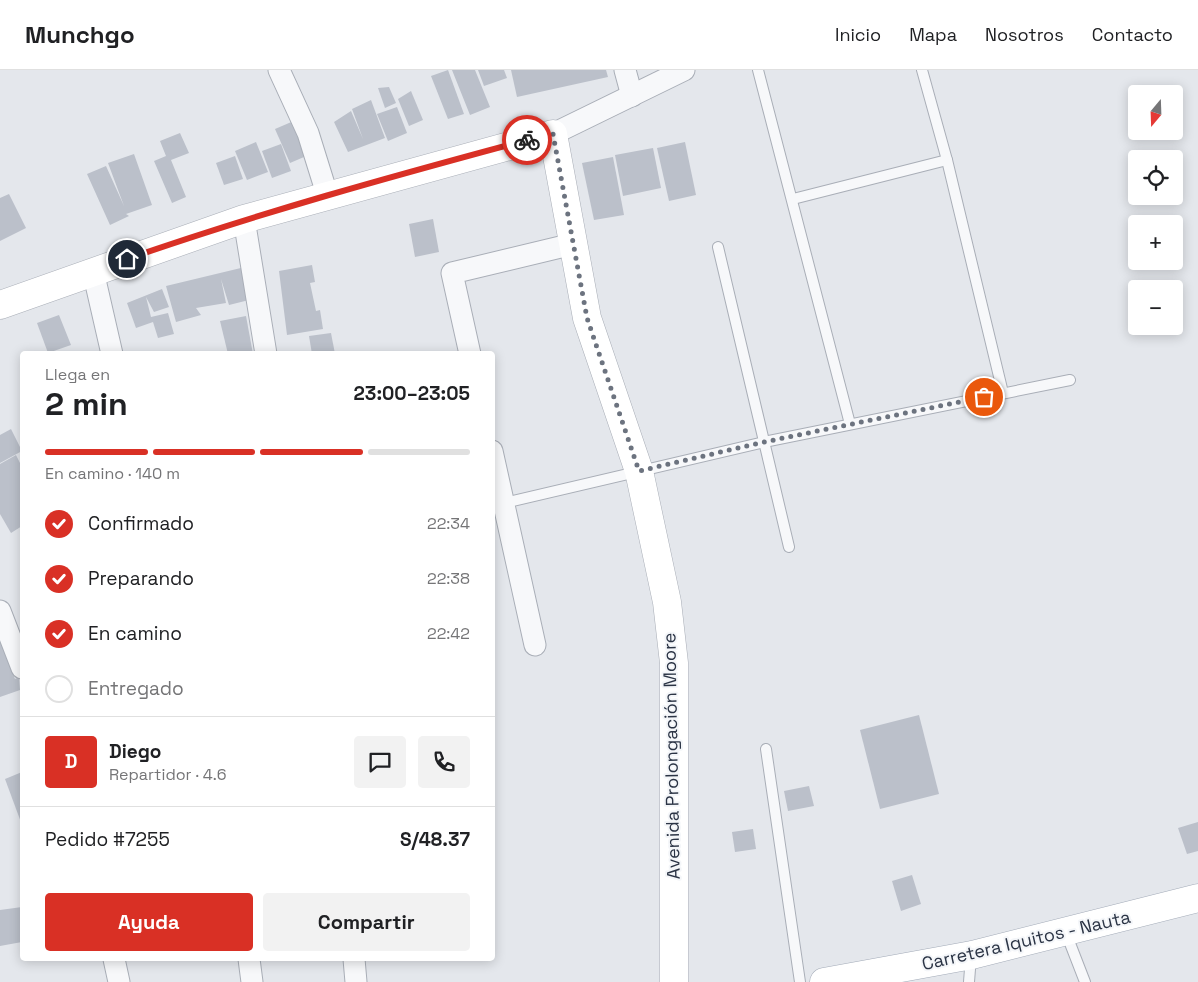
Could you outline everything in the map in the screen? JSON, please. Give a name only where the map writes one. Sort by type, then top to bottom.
[{"type":"street","points":[[279,70],[308,133],[328,194]]},
{"type":"street","points":[[625,70],[632,96]]},
{"type":"street","points":[[0,305],[244,219],[328,194],[553,134],[684,70]]},
{"type":"street","name":"Avenida Prolongación Moore","points":[[553,134],[587,318],[639,471],[667,602],[674,663],[674,982]]},
{"type":"street","points":[[244,219],[266,351]]},
{"type":"street","points":[[469,351],[452,273],[573,244]]},
{"type":"street","points":[[93,271],[111,351]]},
{"type":"street","points":[[495,464],[535,645]]},
{"type":"street","points":[[0,611],[20,663]]},
{"type":"street","name":"Carretera Iquitos - Nauta","points":[[824,982],[865,979],[972,955],[1198,898]]},
{"type":"street","points":[[114,961],[119,982]]},
{"type":"street","points":[[248,961],[252,982]]},
{"type":"street","points":[[354,961],[356,982]]},
{"type":"lane","points":[[758,70],[850,424]]},
{"type":"lane","points":[[922,70],[947,160],[1003,393]]},
{"type":"lane","points":[[793,199],[947,160]]},
{"type":"lane","points":[[718,247],[789,548]]},
{"type":"lane","points":[[504,503],[764,442],[1070,380]]},
{"type":"lane","points":[[766,748],[800,982]]},
{"type":"lane","points":[[1066,932],[1085,982]]},
{"type":"lane","points":[[969,982],[972,955]]},
{"type":"building","points":[[448,70],[464,114],[448,119],[431,76]]},
{"type":"building","points":[[452,70],[475,70],[490,107],[470,115]]},
{"type":"building","points":[[478,70],[504,70],[507,78],[484,86]]},
{"type":"building","points":[[511,70],[606,70],[608,77],[517,97]]},
{"type":"building","points":[[389,87],[396,103],[385,108],[378,88]]},
{"type":"building","points":[[411,91],[423,120],[409,126],[398,99]]},
{"type":"building","points":[[371,100],[385,138],[348,152],[334,122],[351,111],[363,139],[352,109]]},
{"type":"building","points":[[397,107],[407,133],[388,141],[377,114]]},
{"type":"building","points":[[296,120],[311,154],[290,163],[275,129]]},
{"type":"building","points":[[180,133],[189,153],[171,160],[186,197],[172,203],[154,161],[166,156],[160,141]]},
{"type":"building","points":[[256,142],[268,172],[247,180],[235,151]]},
{"type":"building","points":[[685,142],[696,195],[669,201],[657,148]]},
{"type":"building","points":[[281,144],[291,171],[272,178],[262,151]]},
{"type":"building","points":[[653,148],[661,188],[623,196],[615,155]]},
{"type":"building","points":[[134,154],[152,205],[126,214],[129,216],[110,225],[87,174],[106,166],[124,206],[108,163]]},
{"type":"building","points":[[235,156],[243,179],[224,185],[216,163]]},
{"type":"building","points":[[613,157],[624,215],[594,220],[582,163]]},
{"type":"building","points":[[9,194],[26,228],[0,241],[0,198]]},
{"type":"building","points":[[433,219],[439,252],[415,257],[409,224]]},
{"type":"building","points":[[312,265],[315,282],[310,283],[316,311],[320,310],[323,329],[287,335],[279,271]]},
{"type":"building","points":[[245,267],[253,299],[229,305],[221,279],[226,303],[196,308],[201,315],[176,322],[166,286]]},
{"type":"building","points":[[162,289],[169,307],[154,312],[146,297],[151,317],[168,313],[174,334],[158,338],[153,322],[136,328],[127,303]]},
{"type":"building","points":[[59,315],[71,345],[54,351],[47,351],[37,323]]},
{"type":"building","points":[[246,316],[252,351],[227,351],[220,321]]},
{"type":"building","points":[[331,333],[334,351],[312,351],[309,336]]},
{"type":"building","points":[[11,429],[20,447],[20,452],[0,463],[0,435]]},
{"type":"building","points":[[16,455],[20,463],[20,527],[11,533],[0,514],[0,464]]},
{"type":"building","points":[[0,641],[15,679],[19,677],[20,690],[0,697]]},
{"type":"building","points":[[919,715],[939,794],[880,809],[860,730]]},
{"type":"building","points":[[20,773],[20,820],[5,779]]},
{"type":"building","points":[[809,786],[814,806],[788,811],[784,791]]},
{"type":"building","points":[[1198,822],[1198,851],[1187,854],[1178,828]]},
{"type":"building","points":[[753,829],[756,849],[735,852],[732,832]]},
{"type":"building","points":[[912,875],[921,904],[901,911],[892,881]]},
{"type":"building","points":[[20,907],[20,942],[0,946],[0,910]]},
{"type":"way so far","points":[[527,140],[553,134],[587,318],[639,471],[764,442],[984,397]]},
{"type":"route","points":[[127,259],[211,230],[328,194],[527,140]]}]
